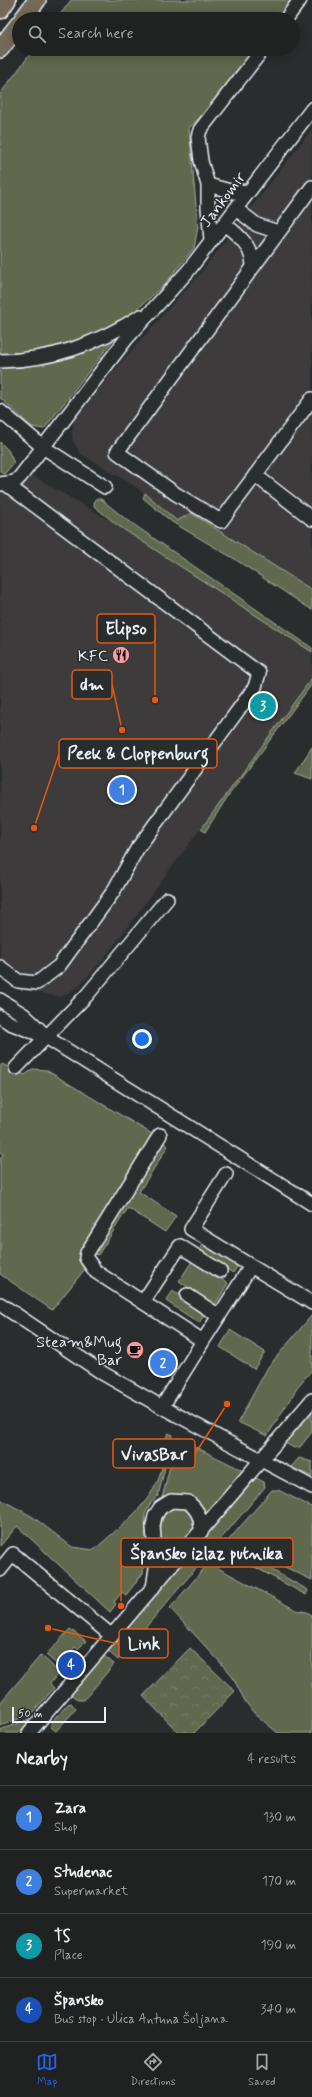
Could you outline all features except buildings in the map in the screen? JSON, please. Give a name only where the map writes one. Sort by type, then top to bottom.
[{"type":"main road","points":[[0,10],[7,0]]},
{"type":"main road","points":[[28,12],[37,0]]},
{"type":"main road","points":[[0,49],[12,33]]},
{"type":"street","points":[[291,12],[300,0]]},
{"type":"street","points":[[212,240],[208,208],[208,185],[201,161],[198,137],[200,130],[258,56]]},
{"type":"street","name":"Jankomir","points":[[3,484],[15,482],[20,477],[127,338],[188,271],[312,109]]},
{"type":"street","points":[[208,185],[234,192],[249,191]]},
{"type":"street","points":[[312,187],[117,452],[176,494],[221,521],[312,399]]},
{"type":"street","points":[[236,209],[257,226],[278,232]]},
{"type":"street","points":[[224,224],[235,232],[252,252],[253,266]]},
{"type":"street","name":"Jankomir","points":[[0,362],[26,361],[80,348],[106,336],[155,307]]},
{"type":"street","points":[[0,411],[43,447],[105,487]]},
{"type":"street","points":[[255,475],[312,519]]},
{"type":"street","points":[[0,967],[18,981],[37,983],[59,966],[113,892],[137,849],[255,687],[259,673],[3,484]]},
{"type":"street","points":[[16,1068],[87,995],[167,899]]},
{"type":"street","points":[[0,1000],[24,1014],[46,1037]]},
{"type":"street","points":[[0,1017],[10,1023],[46,1037],[312,1204]]},
{"type":"street","points":[[160,1135],[87,1253],[86,1258],[95,1271],[203,1340]]},
{"type":"street","points":[[143,1302],[226,1174]]},
{"type":"street","points":[[191,1229],[312,1303]]},
{"type":"street","points":[[180,1246],[220,1271]]},
{"type":"street","points":[[162,1407],[251,1266]]},
{"type":"street","points":[[187,1295],[219,1316]]},
{"type":"street","points":[[0,1304],[104,1374],[162,1407],[312,1487]]},
{"type":"street","points":[[29,1733],[312,1400]]},
{"type":"street","points":[[152,1589],[156,1568],[154,1521],[160,1508],[171,1501],[183,1500],[188,1502],[196,1509],[200,1516],[201,1532]]},
{"type":"street","points":[[0,1570],[13,1554],[112,1636]]},
{"type":"shaded area","points":[[312,129],[312,596],[183,527],[136,487],[80,453],[73,441],[72,432],[74,420],[120,363],[202,271]]},
{"type":"shaded area","points":[[0,471],[4,474],[35,477],[117,525],[312,652],[312,678],[103,960],[78,987],[61,997],[19,989],[0,977]]},
{"type":"green space","points":[[71,0],[293,0],[284,12],[62,12]]},
{"type":"green space","points":[[29,56],[251,56],[211,107],[189,128],[198,227],[194,248],[164,285],[132,314],[78,344],[0,358],[0,94]]},
{"type":"green space","points":[[114,339],[44,429],[32,427],[0,398],[0,366],[92,348]]},
{"type":"green space","points":[[0,442],[8,450],[14,463],[4,474],[0,471]]},
{"type":"green space","points":[[145,493],[177,521],[191,513],[312,590],[312,610],[233,558],[172,522],[143,498]]},
{"type":"green space","points":[[95,499],[101,499],[123,517],[312,648],[312,652],[117,525],[94,506]]},
{"type":"green space","points":[[312,678],[312,684],[228,796],[205,832],[201,829]]},
{"type":"green space","points":[[312,747],[312,779],[295,773]]},
{"type":"green space","points":[[2,1064],[25,1075],[33,1069],[46,1070],[152,1134],[83,1245],[82,1262],[85,1269],[52,1310],[0,1274],[0,1160],[3,1154],[0,1152],[0,1067]]},
{"type":"green space","points":[[160,1140],[168,1146],[139,1192],[176,1216],[165,1232],[128,1208],[98,1255],[88,1248]]},
{"type":"green space","points":[[206,1240],[240,1262],[233,1273],[199,1251]]},
{"type":"green space","points":[[193,1260],[228,1283],[215,1305],[179,1281]]},
{"type":"green space","points":[[173,1291],[205,1313],[199,1323],[166,1301]]},
{"type":"green space","points":[[312,1315],[312,1370],[299,1385],[267,1436],[238,1422],[268,1367]]},
{"type":"green space","points":[[230,1330],[265,1352],[254,1369],[220,1347]]},
{"type":"green space","points":[[312,1412],[312,1432],[300,1447],[294,1448],[285,1443]]},
{"type":"green space","points":[[168,1433],[173,1435],[158,1496],[150,1504],[145,1514],[146,1546],[143,1573],[126,1595],[122,1592],[114,1602],[116,1604],[110,1612],[17,1526],[0,1546],[0,1499],[33,1517],[72,1547],[94,1550],[131,1517],[154,1489],[161,1473],[164,1445]]},
{"type":"green space","points":[[177,1438],[242,1470],[243,1472],[207,1514],[199,1502],[194,1498],[176,1494],[162,1498]]},
{"type":"green space","points":[[299,1458],[312,1462],[312,1477],[291,1467]]},
{"type":"green space","points":[[256,1478],[264,1482],[265,1487],[118,1660],[108,1651]]},
{"type":"green space","points":[[272,1490],[278,1490],[312,1507],[312,1580],[260,1555],[256,1561],[308,1590],[306,1595],[229,1553],[218,1568],[296,1610],[307,1612],[312,1615],[312,1733],[278,1733],[254,1713],[245,1701],[231,1674],[170,1608]]},
{"type":"green space","points":[[174,1507],[183,1509],[192,1516],[194,1529],[166,1562],[164,1561],[161,1538],[162,1523],[168,1511]]},
{"type":"green space","points":[[70,1629],[86,1641],[78,1649],[75,1647],[67,1657],[70,1659],[61,1668],[46,1655]]},
{"type":"green space","points":[[190,1648],[235,1691],[194,1733],[179,1733],[143,1696]]},
{"type":"green space","points":[[41,1655],[59,1672],[50,1684],[54,1688],[32,1714],[0,1726],[0,1703]]},
{"type":"green space","points":[[104,1656],[114,1664],[84,1700],[79,1700],[70,1694]]},
{"type":"green space","points":[[71,1703],[76,1709],[56,1731],[51,1727],[51,1723],[68,1704]]},
{"type":"green space","points":[[32,1718],[19,1733],[0,1733],[0,1730]]},
{"type":"place","name":"KFC","points":[[121,655]]},
{"type":"place","name":"Elipso","points":[[155,700]]},
{"type":"place","name":"TS","points":[[263,706]]},
{"type":"place","name":"dm","points":[[122,730]]},
{"type":"place","name":"Zara","points":[[122,790]]},
{"type":"place","name":"Peek & Cloppenburg","points":[[34,828]]},
{"type":"place","name":"Steam&Mug Bar","points":[[135,1350]]},
{"type":"place","name":"Studenac","points":[[163,1363]]},
{"type":"place","name":"VivasBar","points":[[227,1404]]},
{"type":"place","name":"Špansko izlaz putnika","points":[[121,1606]]},
{"type":"place","name":"Link","points":[[48,1628]]},
{"type":"place","name":"Špansko","points":[[71,1665]]}]
